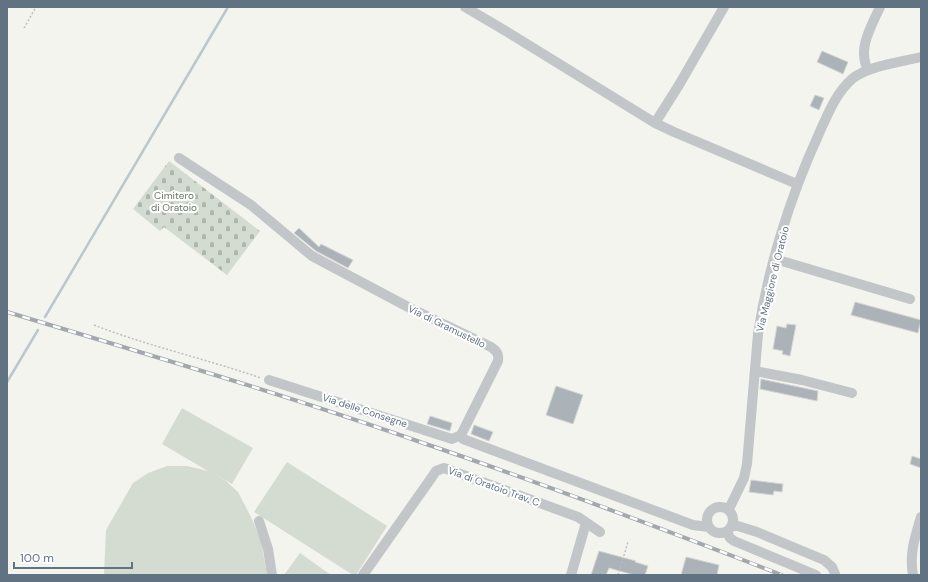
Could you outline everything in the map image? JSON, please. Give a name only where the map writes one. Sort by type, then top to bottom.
[{"type":"street","points":[[465,7],[655,123],[797,184]]},
{"type":"street","points":[[655,123],[679,85],[724,7]]},
{"type":"street","points":[[868,70],[863,60],[864,45],[880,7]]},
{"type":"street","name":"Via Maggiore di Oratoio","points":[[729,509],[746,472],[760,319],[775,259],[797,184],[836,97],[853,78],[868,70],[921,57]]},
{"type":"street","name":"Via di Gramustello","points":[[179,158],[251,205],[320,261],[491,347],[497,352],[498,361],[461,435]]},
{"type":"street","points":[[775,259],[910,299]]},
{"type":"street","points":[[755,371],[802,380],[852,393]]},
{"type":"street","name":"Via delle Consegne","points":[[269,380],[452,439],[461,435]]},
{"type":"street","points":[[461,435],[463,439],[693,525],[708,527],[719,533],[738,526],[757,532],[824,560],[832,567],[836,574]]},
{"type":"street","name":"Via di Oratoio Trav. C","points":[[363,575],[432,477],[440,469],[448,469],[578,517],[600,532]]},
{"type":"street","points":[[708,527],[706,519],[712,508],[721,506],[729,509],[733,516],[729,529],[730,538],[816,575]]},
{"type":"street","points":[[913,575],[911,563],[912,550],[921,518]]},
{"type":"street","points":[[259,521],[268,549],[272,575]]},
{"type":"street","points":[[571,575],[586,523]]},
{"type":"path","points":[[24,28],[36,7]]},
{"type":"path","points":[[94,325],[181,354],[269,380]]},
{"type":"path","points":[[618,575],[628,542]]},
{"type":"green space","name":"Cimitero di Oratoio","points":[[169,161],[260,231],[227,275],[164,227],[160,231],[133,209]]},
{"type":"green space","points":[[182,408],[253,448],[232,484],[209,471],[226,481],[238,492],[261,541],[267,575],[104,575],[106,530],[133,483],[148,473],[167,466],[187,466],[208,471],[162,444]]},
{"type":"green space","points":[[287,462],[387,526],[356,575],[353,575],[254,512]]},
{"type":"green space","points":[[300,553],[331,575],[284,575]]},
{"type":"building","points":[[822,51],[848,62],[843,74],[817,62]]},
{"type":"building","points":[[815,95],[824,98],[819,110],[810,106]]},
{"type":"building","points":[[299,228],[319,247],[321,244],[353,260],[348,268],[316,251],[294,233]]},
{"type":"building","points":[[855,302],[921,320],[918,333],[851,315]]},
{"type":"building","points":[[787,324],[796,325],[790,356],[782,354],[783,351],[773,349],[777,326],[786,328]]},
{"type":"building","points":[[761,379],[818,391],[817,401],[760,389]]},
{"type":"building","points":[[556,386],[583,395],[573,424],[546,415]]},
{"type":"building","points":[[430,416],[452,423],[450,431],[427,424]]},
{"type":"building","points":[[474,425],[493,432],[489,441],[471,434]]},
{"type":"building","points":[[912,456],[921,459],[921,468],[910,464]]},
{"type":"building","points":[[751,480],[783,484],[782,492],[774,491],[773,495],[749,492]]},
{"type":"building","points":[[599,551],[636,561],[635,562],[648,566],[645,575],[634,575],[609,568],[606,575],[591,575]]},
{"type":"building","points":[[686,557],[719,565],[717,575],[681,575]]},
{"type":"waterway","points":[[45,317],[228,7]]},
{"type":"waterway","points":[[7,382],[38,330]]},
{"type":"railway","points":[[7,312],[216,375],[371,425],[558,491],[782,575]]}]
